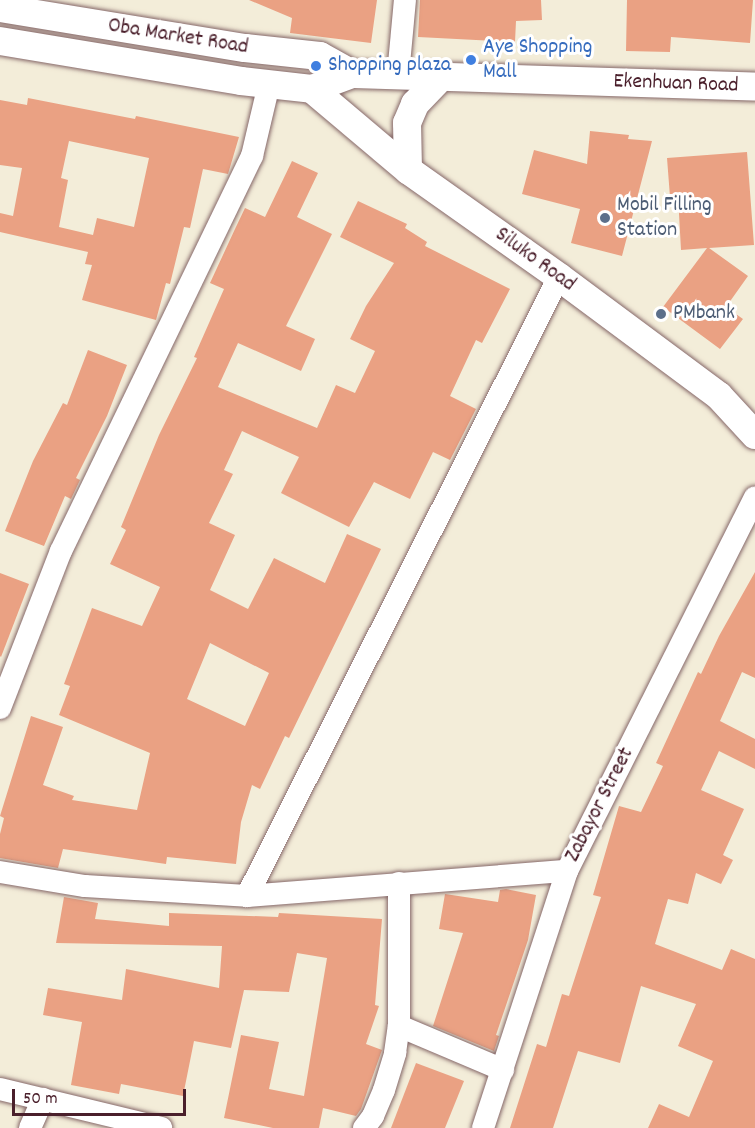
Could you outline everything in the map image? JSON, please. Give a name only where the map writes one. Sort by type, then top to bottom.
[{"type":"main road","name":"Oba Market Road","points":[[0,8],[245,48],[320,56],[352,74]]},
{"type":"main road","name":"Oba Market Road","points":[[0,41],[312,89]]},
{"type":"main road","name":"Ekenhuan Road","points":[[312,89],[352,74],[755,87]]},
{"type":"main road","points":[[408,170],[407,123],[415,104],[441,77]]},
{"type":"main road","name":"Siluko Road","points":[[312,89],[408,170],[559,277],[719,396],[755,435]]},
{"type":"street","points":[[398,75],[405,0]]},
{"type":"street","points":[[0,708],[61,551],[252,156],[269,84]]},
{"type":"street","points":[[247,896],[559,277]]},
{"type":"street","name":"Zabayor Street","points":[[483,1128],[567,871],[755,498]]},
{"type":"street","points":[[0,872],[85,886],[247,896],[567,871]]},
{"type":"street","points":[[364,1128],[373,1116],[384,1090],[395,1053],[399,1026],[399,883]]},
{"type":"street","points":[[399,1026],[503,1070]]},
{"type":"street","points":[[0,1089],[161,1128]]},
{"type":"street","points":[[30,1128],[44,1099]]},
{"type":"building","points":[[249,0],[377,0],[371,43],[290,33],[292,18]]},
{"type":"building","points":[[420,0],[541,0],[542,20],[516,21],[515,42],[418,37]]},
{"type":"building","points":[[627,0],[753,0],[750,43],[671,37],[670,52],[626,51]]},
{"type":"building","points":[[28,98],[135,119],[136,116],[239,137],[228,174],[203,169],[190,228],[184,227],[170,284],[166,283],[156,320],[82,300],[92,265],[85,264],[88,252],[0,232],[0,213],[13,216],[22,168],[0,165],[0,100],[27,105]],"holes":[[[69,141],[149,158],[134,227],[97,218],[93,235],[59,227],[68,180],[61,178]]]},
{"type":"building","points":[[590,131],[629,135],[628,139],[652,141],[622,256],[571,243],[580,209],[522,194],[534,150],[587,164]]},
{"type":"building","points":[[747,152],[754,245],[709,248],[748,276],[726,307],[743,319],[720,349],[663,307],[707,248],[681,250],[678,196],[670,197],[667,158]]},
{"type":"building","points":[[292,161],[318,173],[297,217],[332,234],[286,326],[315,339],[301,371],[238,343],[218,387],[317,428],[336,385],[355,393],[375,351],[350,339],[366,306],[394,263],[340,237],[358,201],[407,224],[405,228],[427,242],[425,246],[510,289],[482,343],[476,340],[450,396],[476,409],[450,460],[433,452],[410,499],[374,482],[349,527],[281,493],[299,457],[242,431],[224,470],[233,474],[209,523],[235,535],[210,590],[248,609],[274,558],[325,583],[347,534],[381,549],[289,738],[285,736],[260,789],[252,785],[241,822],[236,864],[167,857],[166,864],[63,849],[58,868],[0,858],[0,834],[4,818],[0,816],[31,716],[63,727],[43,785],[74,796],[72,800],[137,810],[150,753],[59,715],[70,686],[64,684],[92,608],[142,626],[160,587],[110,564],[126,530],[121,527],[159,435],[197,358],[194,357],[224,289],[210,283],[245,208],[265,217]],"holes":[[[210,643],[269,673],[245,726],[187,699]]]},
{"type":"building","points":[[88,350],[127,365],[107,416],[76,478],[80,480],[71,499],[65,496],[44,546],[5,531],[33,461],[63,403],[67,405]]},
{"type":"building","points":[[755,572],[755,678],[742,672],[720,721],[755,739],[755,769],[719,751],[701,790],[744,809],[723,855],[733,860],[721,884],[696,873],[688,904],[668,899],[655,944],[722,970],[731,949],[755,959],[755,1128],[648,1128],[659,1104],[689,1117],[713,1061],[678,1046],[696,1004],[641,986],[620,1063],[578,1051],[553,1128],[510,1128],[537,1044],[546,1047],[562,994],[569,996],[601,897],[593,895],[619,806],[641,812],[663,766],[656,763],[698,672],[701,674],[719,636]]},
{"type":"building","points":[[0,573],[29,584],[1,657],[0,656]]},
{"type":"building","points":[[506,889],[536,895],[528,940],[496,1035],[499,1036],[494,1051],[433,1026],[463,933],[439,929],[445,894],[498,902],[500,890]]},
{"type":"building","points":[[64,897],[98,903],[95,919],[169,926],[169,913],[278,917],[279,913],[382,919],[375,1005],[379,1006],[366,1044],[382,1050],[361,1109],[356,1116],[323,1108],[319,1128],[273,1128],[224,1118],[241,1035],[279,1042],[269,1089],[304,1096],[327,958],[297,953],[289,992],[244,990],[231,1048],[194,1041],[183,1096],[121,1084],[119,1094],[71,1085],[82,1022],[43,1015],[48,988],[122,1000],[126,969],[219,988],[222,946],[56,943]]},
{"type":"building","points":[[416,1063],[464,1081],[445,1128],[391,1128]]},
{"type":"place","name":"Aye Shopping Mall","points":[[471,60]]},
{"type":"place","name":"Shopping plaza","points":[[316,66]]},
{"type":"place","name":"Mobil Filling Station","points":[[605,218]]},
{"type":"place","name":"PMbank","points":[[661,314]]}]
